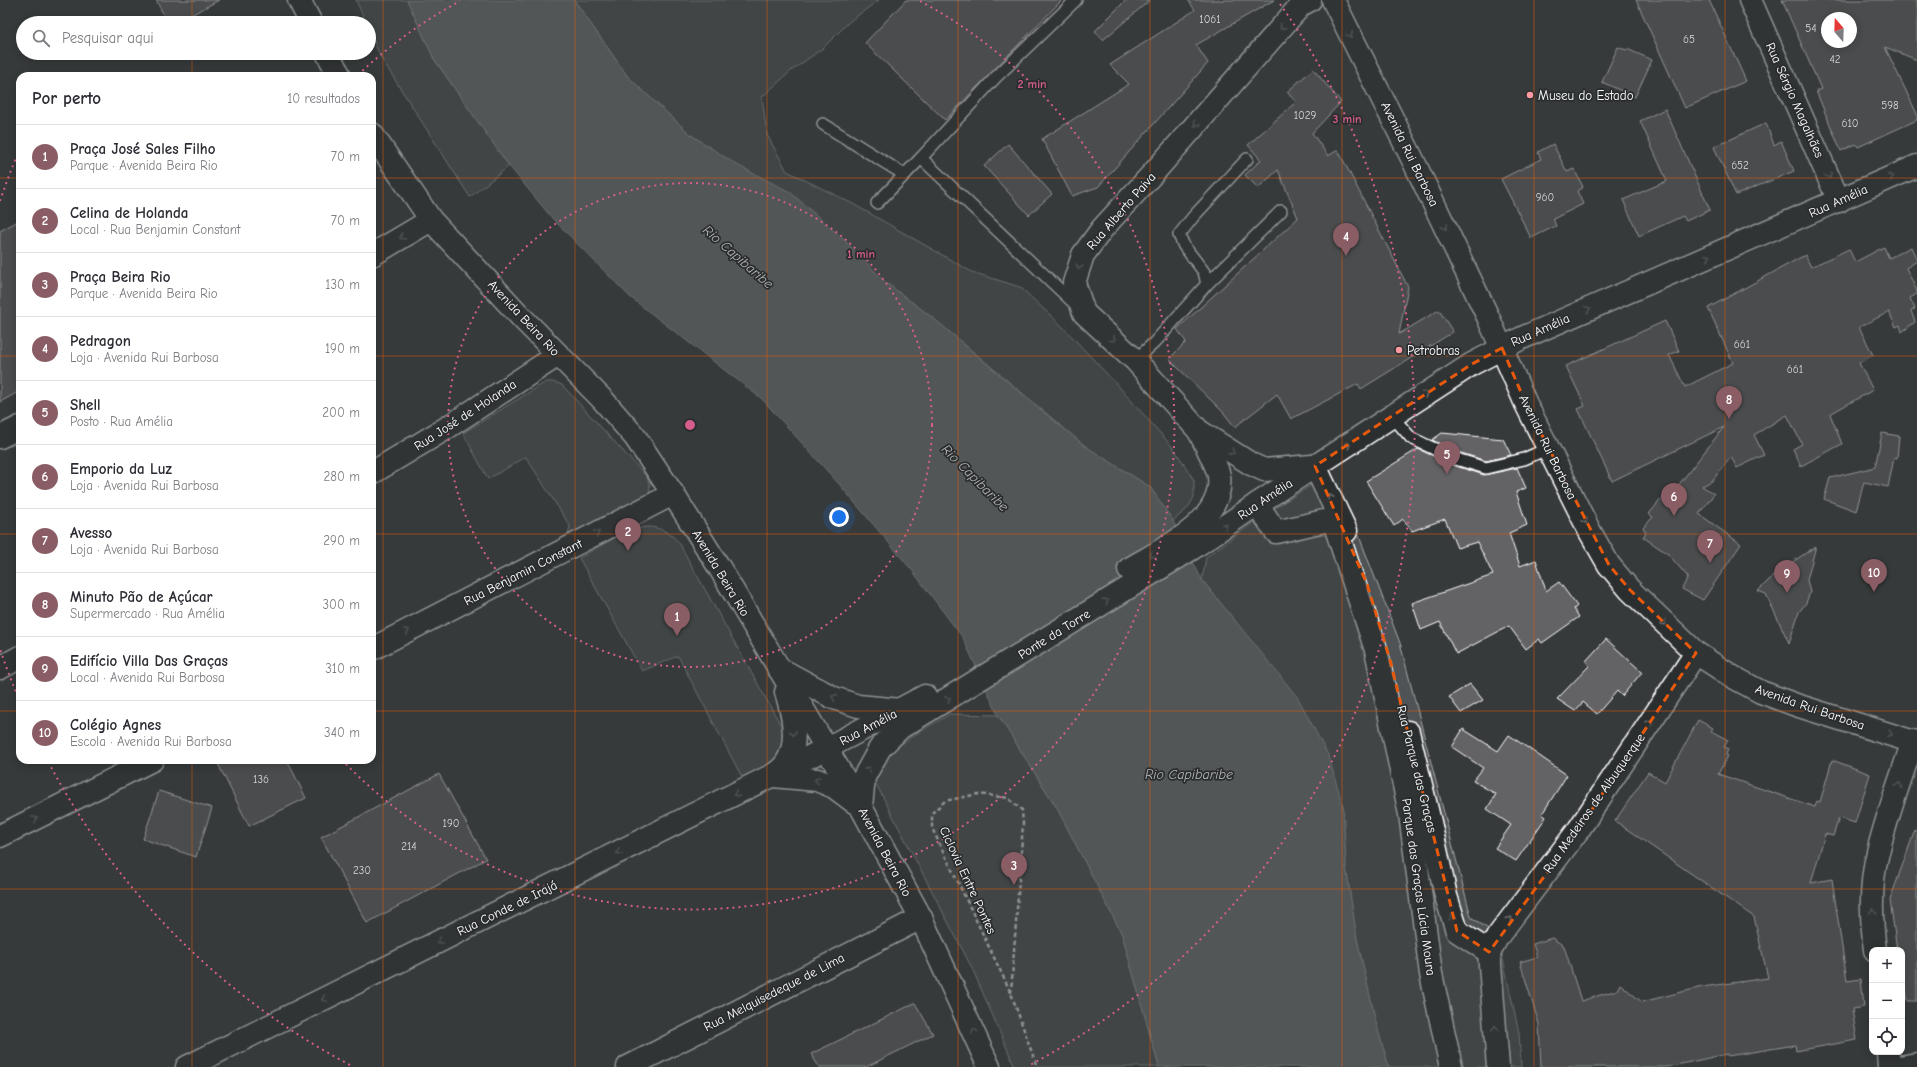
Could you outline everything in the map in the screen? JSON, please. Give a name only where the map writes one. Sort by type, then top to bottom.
[{"type":"main road","points":[[299,0],[307,16]]},
{"type":"main road","name":"Rua Alberto Paiva","points":[[1310,0],[1301,5],[1102,229],[1083,255],[1074,283],[1084,313],[1135,360],[1199,431],[1251,464],[1264,470],[1315,466]]},
{"type":"main road","name":"Avenida Rui Barbosa","points":[[1333,0],[1416,166],[1502,348],[1526,404],[1589,530],[1609,565],[1630,590],[1696,653],[1733,677],[1761,692],[1915,742]]},
{"type":"main road","name":"Rua Sérgio Magalhães","points":[[1750,0],[1839,200]]},
{"type":"main road","points":[[331,60],[338,72]]},
{"type":"main road","name":"Avenida Beira Rio","points":[[376,140],[431,220],[603,400],[634,437],[673,494],[719,567],[862,807],[921,918],[989,1067]]},
{"type":"main road","name":"Rua Amélia","points":[[1189,541],[1257,504],[1472,364],[1502,348],[1917,166]]},
{"type":"main road","points":[[376,253],[431,220]]},
{"type":"main road","name":"Rua José de Holanda","points":[[376,471],[445,429],[558,354]]},
{"type":"main road","points":[[0,437],[16,429]]},
{"type":"main road","name":"Rua Alberto Paiva","points":[[1189,541],[1212,509],[1217,496],[1219,475],[1199,431]]},
{"type":"main road","name":"Rua Parque das Graças","points":[[1315,466],[1342,520],[1367,584],[1388,652],[1430,822],[1446,896],[1456,931],[1489,952]]},
{"type":"main road","name":"Rua Benjamin Constant","points":[[376,647],[673,494]]},
{"type":"main road","name":"Parque das Graças Lúcia Moura","points":[[1257,504],[1276,532],[1333,519],[1376,650],[1410,814],[1431,974],[1451,1067]]},
{"type":"main road","name":"Ponte da Torre","points":[[908,712],[1189,541]]},
{"type":"main road","name":"Rua Medeiros de Albuquerque","points":[[1489,952],[1498,936],[1579,829],[1696,653]]},
{"type":"main road","points":[[0,668],[16,660]]},
{"type":"main road","points":[[778,668],[834,698],[858,706],[908,712]]},
{"type":"main road","points":[[770,776],[785,765],[792,749],[794,739],[792,711],[778,668]]},
{"type":"main road","name":"Rua Amélia","points":[[827,748],[908,712]]},
{"type":"main road","name":"Rua Amélia","points":[[862,807],[864,777],[873,758],[908,712]]},
{"type":"main road","points":[[1875,947],[1873,934],[1873,889],[1878,854],[1915,742]]},
{"type":"main road","name":"Rua Conde de Irajá","points":[[186,1067],[827,748]]},
{"type":"main road","points":[[0,836],[144,764]]},
{"type":"main road","points":[[770,776],[817,780],[834,787],[862,807]]},
{"type":"main road","name":"Rua Melquisedeque de Lima","points":[[628,1067],[921,918]]},
{"type":"main road","points":[[1489,952],[1498,1067]]},
{"type":"main road","points":[[1888,1055],[1890,1067]]},
{"type":"main road","points":[[1900,1067],[1917,1064]]},
{"type":"lane","points":[[877,203],[996,77],[1076,0]]},
{"type":"lane","points":[[823,124],[905,175]]},
{"type":"lane","points":[[921,158],[1084,313]]},
{"type":"lane","points":[[1207,284],[1204,272],[1184,246],[1179,235],[1193,216],[1247,159]]},
{"type":"lane","points":[[1135,360],[1154,343],[1207,284],[1281,211]]},
{"type":"lane","points":[[1392,416],[1412,438],[1456,459],[1486,468],[1524,459],[1548,448]]},
{"type":"path","name":"Ciclovia Entre Pontes","points":[[1011,993],[1023,824],[1022,810],[1008,798],[978,794],[945,802],[932,813],[932,828],[1011,993],[1037,1067]]},
{"type":"highlighted area","points":[[1502,348],[1526,404],[1609,565],[1630,590],[1696,653],[1579,829],[1489,952],[1457,931],[1390,660],[1367,584],[1315,466],[1472,364]]},
{"type":"shaded area","points":[[356,0],[407,0],[434,59],[509,166],[470,197],[381,58],[376,46],[376,16],[363,16]]},
{"type":"shaded area","points":[[574,0],[879,0],[850,21],[823,48],[791,71],[762,97],[767,135],[787,171],[853,204],[972,272],[1020,287],[1061,325],[1121,389],[1175,450],[1194,480],[1194,497],[1188,508],[1173,521],[1150,487],[1085,446],[933,318],[885,282],[844,240],[691,135],[628,77]]},
{"type":"shaded area","points":[[546,382],[553,382],[562,385],[647,477],[650,487],[649,496],[566,545],[570,526],[526,457],[488,479],[463,433]]},
{"type":"shaded area","points":[[1321,479],[1333,481],[1349,510],[1400,643],[1471,917],[1498,936],[1519,1033],[1521,1067],[1389,1067],[1377,1027],[1357,939],[1346,867],[1343,806],[1246,635],[1202,580],[1206,557],[1264,515]]},
{"type":"shaded area","points":[[650,527],[666,532],[679,543],[784,731],[784,757],[743,779],[678,656],[642,671],[579,558],[632,530]]},
{"type":"shaded area","points":[[950,714],[998,715],[1057,808],[1122,934],[1159,1067],[1015,1067],[972,968],[875,782],[878,771],[884,760],[893,751],[916,734]]},
{"type":"water","name":"Rio Capibaribe","points":[[407,0],[574,0],[628,77],[691,135],[737,165],[790,192],[844,240],[885,282],[933,318],[1085,446],[1150,487],[1173,521],[1202,580],[1298,698],[1328,755],[1343,806],[1346,867],[1357,939],[1377,1027],[1389,1067],[1159,1067],[1122,934],[1057,808],[998,715],[963,638],[911,569],[839,484],[762,399],[630,297],[552,218],[509,166],[434,59]]},
{"type":"building","points":[[156,0],[219,0],[189,16],[164,16]]},
{"type":"building","points":[[906,0],[1062,0],[945,120],[865,43]]},
{"type":"building","points":[[1126,0],[1150,0],[1103,40],[1095,31]]},
{"type":"building","points":[[1188,0],[1274,0],[1196,45],[1208,63],[1098,187],[1072,196],[1042,139],[1129,84],[1110,65],[1195,10]]},
{"type":"building","points":[[1636,0],[1709,0],[1746,81],[1685,108]]},
{"type":"building","points":[[1782,0],[1917,0],[1917,60],[1885,47],[1917,114],[1917,120],[1858,147],[1856,144],[1841,151],[1816,91],[1821,89]]},
{"type":"building","points":[[1618,47],[1627,49],[1652,60],[1635,97],[1602,82]]},
{"type":"building","points":[[1313,69],[1341,102],[1312,133],[1328,156],[1338,150],[1408,287],[1399,334],[1439,310],[1453,332],[1361,389],[1358,384],[1291,419],[1277,394],[1235,427],[1223,412],[1169,359],[1186,342],[1177,329],[1298,218],[1278,170],[1258,188],[1245,175],[1261,160],[1248,145],[1296,102],[1287,92]]},
{"type":"building","points":[[1665,109],[1710,210],[1686,221],[1683,216],[1639,236],[1623,200],[1667,181],[1640,121]]},
{"type":"building","points":[[1766,123],[1774,145],[1781,141],[1794,171],[1736,195],[1714,147]]},
{"type":"building","points":[[1008,144],[1052,194],[1029,215],[984,166]]},
{"type":"building","points":[[1553,144],[1567,172],[1574,169],[1583,187],[1577,191],[1583,204],[1553,219],[1556,226],[1531,238],[1501,179],[1541,159],[1538,152]]},
{"type":"building","points":[[16,222],[16,393],[0,402],[0,231]]},
{"type":"building","points":[[1884,247],[1889,258],[1911,247],[1917,260],[1906,268],[1917,291],[1917,294],[1910,298],[1915,309],[1911,311],[1915,322],[1902,332],[1900,325],[1896,327],[1889,312],[1859,327],[1873,355],[1859,363],[1873,390],[1830,414],[1842,444],[1801,466],[1793,449],[1802,444],[1787,415],[1754,435],[1764,455],[1737,468],[1731,457],[1712,481],[1702,486],[1714,494],[1699,514],[1741,544],[1703,600],[1682,589],[1688,577],[1668,554],[1643,537],[1646,532],[1643,528],[1653,517],[1649,514],[1662,498],[1666,501],[1724,427],[1612,481],[1578,409],[1585,406],[1566,366],[1665,321],[1679,351],[1669,355],[1685,387],[1733,363],[1708,308],[1805,255],[1811,267],[1849,249],[1855,262]]},
{"type":"building","points":[[1442,433],[1503,439],[1511,455],[1486,461],[1458,452],[1432,440]]},
{"type":"building","points":[[1882,433],[1899,436],[1897,458],[1894,458],[1888,487],[1864,482],[1856,511],[1824,499],[1830,478],[1875,467]]},
{"type":"building","points":[[1418,449],[1453,465],[1484,475],[1517,468],[1526,488],[1516,492],[1527,525],[1509,533],[1520,566],[1536,560],[1546,591],[1559,582],[1577,606],[1574,609],[1579,617],[1542,643],[1539,639],[1526,649],[1509,626],[1456,654],[1440,622],[1421,630],[1412,603],[1493,575],[1477,542],[1457,548],[1445,519],[1412,531],[1403,519],[1394,526],[1366,481]]},
{"type":"building","points":[[1816,546],[1807,580],[1810,592],[1806,603],[1799,612],[1789,643],[1766,594],[1758,591],[1775,574]]},
{"type":"building","points":[[1606,639],[1642,672],[1622,696],[1617,691],[1597,714],[1583,702],[1575,711],[1557,699],[1589,666],[1586,661]]},
{"type":"building","points":[[1470,684],[1483,700],[1461,713],[1449,697]]},
{"type":"building","points":[[1698,720],[1713,728],[1711,731],[1728,740],[1724,747],[1728,749],[1726,755],[1728,756],[1718,774],[1815,807],[1817,801],[1820,802],[1832,760],[1870,774],[1855,823],[1839,818],[1833,836],[1825,834],[1811,883],[1832,879],[1847,981],[1861,979],[1864,1007],[1852,1009],[1857,1040],[1796,1051],[1795,1045],[1728,1056],[1727,1054],[1667,1067],[1541,1067],[1539,1024],[1520,962],[1537,957],[1533,944],[1552,938],[1564,946],[1581,1001],[1617,990],[1620,984],[1642,1002],[1702,987],[1768,978],[1754,917],[1615,821],[1648,772],[1665,782]]},
{"type":"building","points":[[1463,729],[1498,751],[1509,735],[1567,775],[1542,814],[1546,817],[1516,861],[1495,848],[1511,825],[1487,809],[1496,794],[1473,781],[1483,768],[1452,747]]},
{"type":"building","points":[[218,764],[289,764],[306,798],[249,826]]},
{"type":"building","points":[[439,774],[486,859],[367,923],[321,837]]},
{"type":"building","points":[[159,791],[212,808],[196,857],[143,839]]},
{"type":"building","points":[[1915,830],[1917,831],[1917,1001],[1908,1001],[1905,983],[1905,947],[1897,947],[1890,900]]},
{"type":"building","points":[[915,1003],[933,1034],[866,1067],[819,1067],[811,1054]]},
{"type":"place","name":"Museu do Estado","points":[[1530,95]]},
{"type":"place","name":"Pedragon","points":[[1346,256]]},
{"type":"place","name":"Petrobras","points":[[1399,350]]},
{"type":"place","name":"Minuto Pão de Açúcar","points":[[1729,419]]},
{"type":"place","name":"Shell","points":[[1447,474]]},
{"type":"place","name":"Emporio da Luz","points":[[1674,516]]},
{"type":"place","name":"Celina de Holanda","points":[[628,551]]},
{"type":"place","name":"Avesso","points":[[1710,563]]},
{"type":"place","name":"Colégio Agnes","points":[[1874,592]]},
{"type":"place","name":"Edifício Villa Das Graças","points":[[1787,593]]},
{"type":"place","name":"Praça José Sales Filho","points":[[677,636]]},
{"type":"place","name":"Praça Beira Rio","points":[[1014,885]]}]
